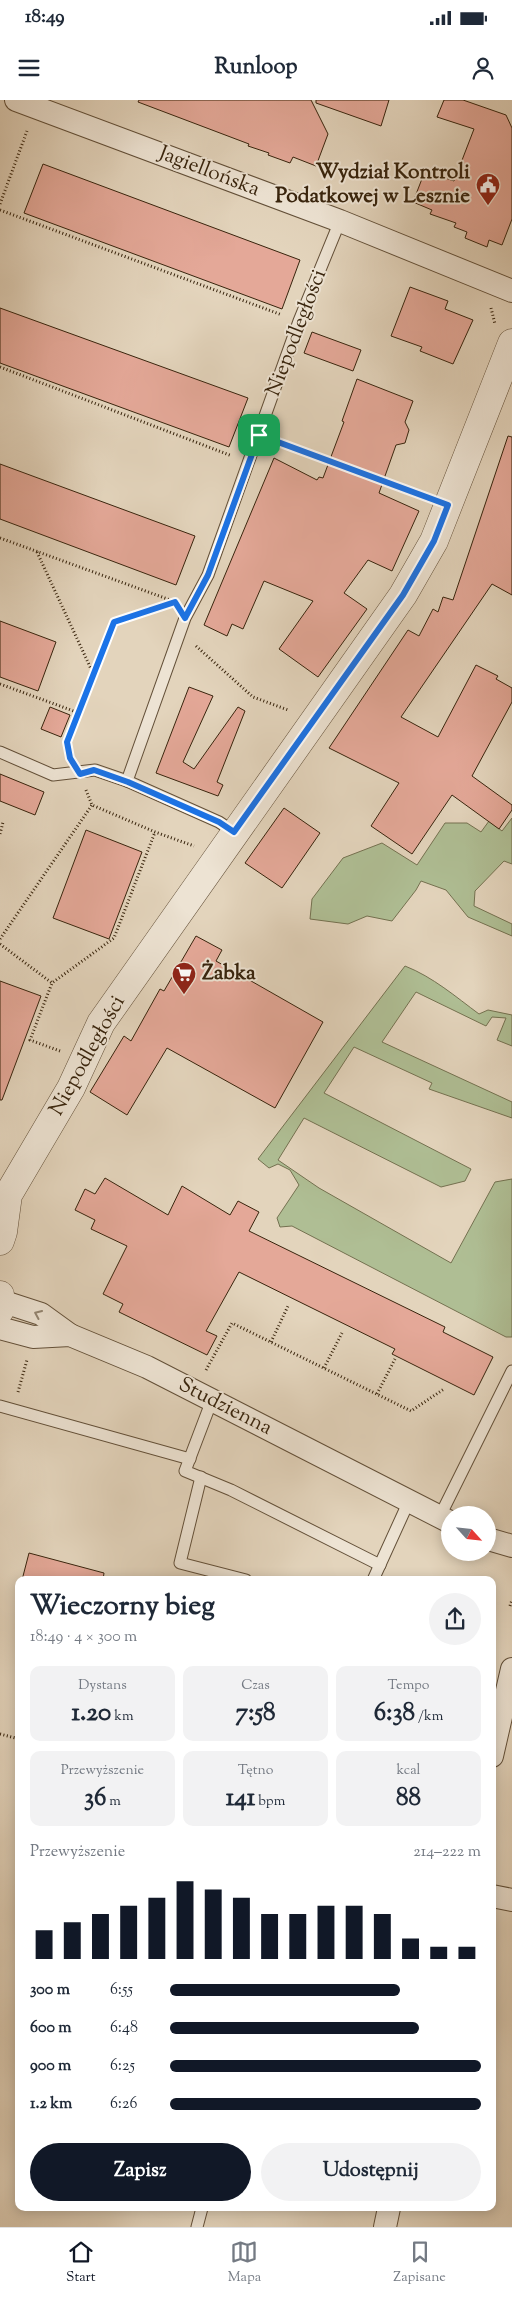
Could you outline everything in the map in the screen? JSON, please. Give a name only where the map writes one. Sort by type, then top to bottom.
[{"type":"street","name":"Jagiellońska","points":[[26,103],[340,221],[512,291]]},
{"type":"street","name":"Niepodległości","points":[[0,1241],[3,1232],[4,1198],[71,1088],[101,1023],[403,595],[434,541],[448,505],[502,338]]},
{"type":"street","points":[[0,1302],[41,1314],[70,1335]]},
{"type":"street","name":"Studzienna","points":[[0,1328],[33,1337],[70,1335],[147,1367],[441,1517]]},
{"type":"street","points":[[496,1541],[512,1546]]},
{"type":"street","points":[[496,1745],[507,1714],[512,1669]]},
{"type":"street","points":[[496,1897],[512,1900]]},
{"type":"street","points":[[385,2227],[388,2211]]},
{"type":"lane","name":"Niepodległości","points":[[128,782],[185,618],[208,575],[299,321],[340,221]]},
{"type":"lane","points":[[0,752],[53,775],[80,774],[94,770],[128,782],[219,822],[234,832]]},
{"type":"lane","name":"Studzienna","points":[[451,1506],[512,1372]]},
{"type":"lane","points":[[212,1400],[185,1471],[201,1477],[380,1565]]},
{"type":"lane","points":[[0,1406],[190,1458]]},
{"type":"lane","points":[[201,1477],[180,1563],[230,1576]]},
{"type":"lane","points":[[375,1576],[409,1501]]},
{"type":"lane","points":[[197,2227],[201,2211]]},
{"type":"path","points":[[0,204],[26,103]]},
{"type":"path","points":[[0,210],[299,321]]},
{"type":"path","points":[[490,307],[502,338]]},
{"type":"path","points":[[0,367],[249,462]]},
{"type":"path","points":[[259,435],[448,505]]},
{"type":"path","points":[[0,538],[175,602],[114,622],[67,742],[70,758],[80,774],[92,805],[155,832],[200,848]]},
{"type":"path","points":[[37,552],[93,672]]},
{"type":"path","points":[[192,643],[253,697],[289,710]]},
{"type":"path","points":[[0,684],[79,713]]},
{"type":"path","points":[[0,938],[92,805]]},
{"type":"path","points":[[0,834],[3,822]]},
{"type":"path","points":[[66,1054],[30,1040],[52,983],[114,938],[155,832]]},
{"type":"path","points":[[0,944],[52,983]]},
{"type":"path","points":[[271,1342],[288,1306]]},
{"type":"path","points":[[206,1371],[232,1323],[411,1411],[444,1389]]},
{"type":"path","points":[[324,1368],[342,1332]]},
{"type":"path","points":[[13,1410],[27,1358]]},
{"type":"path","points":[[377,1394],[395,1358]]},
{"type":"path","points":[[510,1606],[512,1600]]},
{"type":"path","points":[[0,1734],[15,1738]]},
{"type":"green space","points":[[512,818],[512,864],[504,861],[475,891],[474,906],[512,924],[512,936],[468,917],[446,890],[421,881],[392,921],[367,916],[348,924],[310,919],[312,899],[343,858],[382,843],[417,865],[445,823],[467,823],[481,832],[489,821],[502,831]]},
{"type":"green space","points":[[405,966],[435,982],[479,1014],[488,1010],[512,1015],[512,1046],[497,1040],[506,1018],[492,1017],[486,1026],[416,992],[382,1042],[512,1102],[512,1118],[429,1089],[432,1083],[354,1047],[324,1093],[471,1169],[465,1181],[441,1187],[304,1118],[278,1160],[319,1188],[451,1263],[495,1182],[512,1179],[512,1337],[506,1337],[292,1226],[280,1227],[277,1218],[299,1185],[290,1170],[278,1164],[269,1168],[258,1159]]},
{"type":"building","points":[[139,100],[311,100],[328,134],[316,166],[293,157],[290,163],[248,146],[249,144],[138,102]]},
{"type":"building","points":[[316,100],[389,100],[381,126],[316,103]]},
{"type":"building","points":[[444,100],[463,100],[506,115],[512,128],[512,219],[502,245],[489,240],[487,247],[465,238],[467,232],[454,227],[456,223],[430,214],[432,210],[413,202],[425,171],[454,181],[474,129],[437,117]]},
{"type":"building","points":[[43,164],[300,260],[282,309],[24,213]]},
{"type":"building","points":[[410,287],[448,301],[445,309],[473,320],[453,364],[420,351],[422,347],[391,336]]},
{"type":"building","points":[[0,308],[248,398],[229,447],[0,363]]},
{"type":"building","points":[[312,332],[361,350],[353,371],[304,353]]},
{"type":"building","points":[[357,379],[413,401],[405,422],[409,430],[405,443],[396,445],[379,493],[419,511],[392,571],[368,560],[344,593],[367,609],[318,677],[279,649],[313,601],[264,581],[243,629],[232,624],[227,636],[204,625],[274,458],[317,480],[319,477],[323,478],[344,422],[342,421]]},
{"type":"building","points":[[508,436],[512,437],[512,595],[492,584],[401,717],[438,737],[476,665],[498,676],[496,679],[512,688],[512,702],[472,776],[512,805],[512,810],[499,829],[452,795],[412,854],[371,826],[399,783],[329,748],[408,630],[419,636],[433,609],[438,612],[443,597],[453,600]]},
{"type":"building","points":[[0,464],[195,536],[176,585],[0,519]]},
{"type":"building","points":[[0,621],[56,642],[38,691],[0,677]]},
{"type":"building","points":[[189,687],[213,696],[183,762],[194,769],[238,707],[245,711],[217,782],[223,785],[218,796],[156,773]]},
{"type":"building","points":[[50,707],[70,715],[61,737],[41,729]]},
{"type":"building","points":[[0,774],[44,792],[35,815],[0,801]]},
{"type":"building","points":[[284,808],[320,833],[282,888],[245,863]]},
{"type":"building","points":[[86,830],[142,852],[109,939],[53,918]]},
{"type":"building","points":[[196,936],[222,950],[216,961],[323,1022],[275,1108],[167,1048],[127,1115],[90,1092],[124,1036],[131,1041],[160,989],[164,991]]},
{"type":"building","points":[[0,981],[41,996],[2,1100],[0,1100]]},
{"type":"building","points":[[105,1178],[168,1215],[182,1186],[230,1215],[238,1201],[259,1212],[249,1231],[445,1327],[443,1332],[493,1357],[474,1395],[392,1354],[395,1349],[239,1272],[206,1331],[217,1336],[207,1355],[119,1312],[123,1304],[103,1294],[127,1246],[91,1229],[95,1220],[75,1210],[85,1189],[95,1194]]},
{"type":"building","points":[[29,1553],[104,1573],[104,1576],[23,1576]]},
{"type":"place","name":"Wydział Kontroli Podatkowej w Lesznie","points":[[488,206]]},
{"type":"place","name":"Żabka","points":[[184,995]]},
{"type":"route","points":[[259,435],[448,505],[434,541],[403,595],[234,832],[219,822],[128,782],[94,770],[80,774],[70,758],[67,742],[114,622],[175,602],[185,618],[208,575],[259,435]]}]
